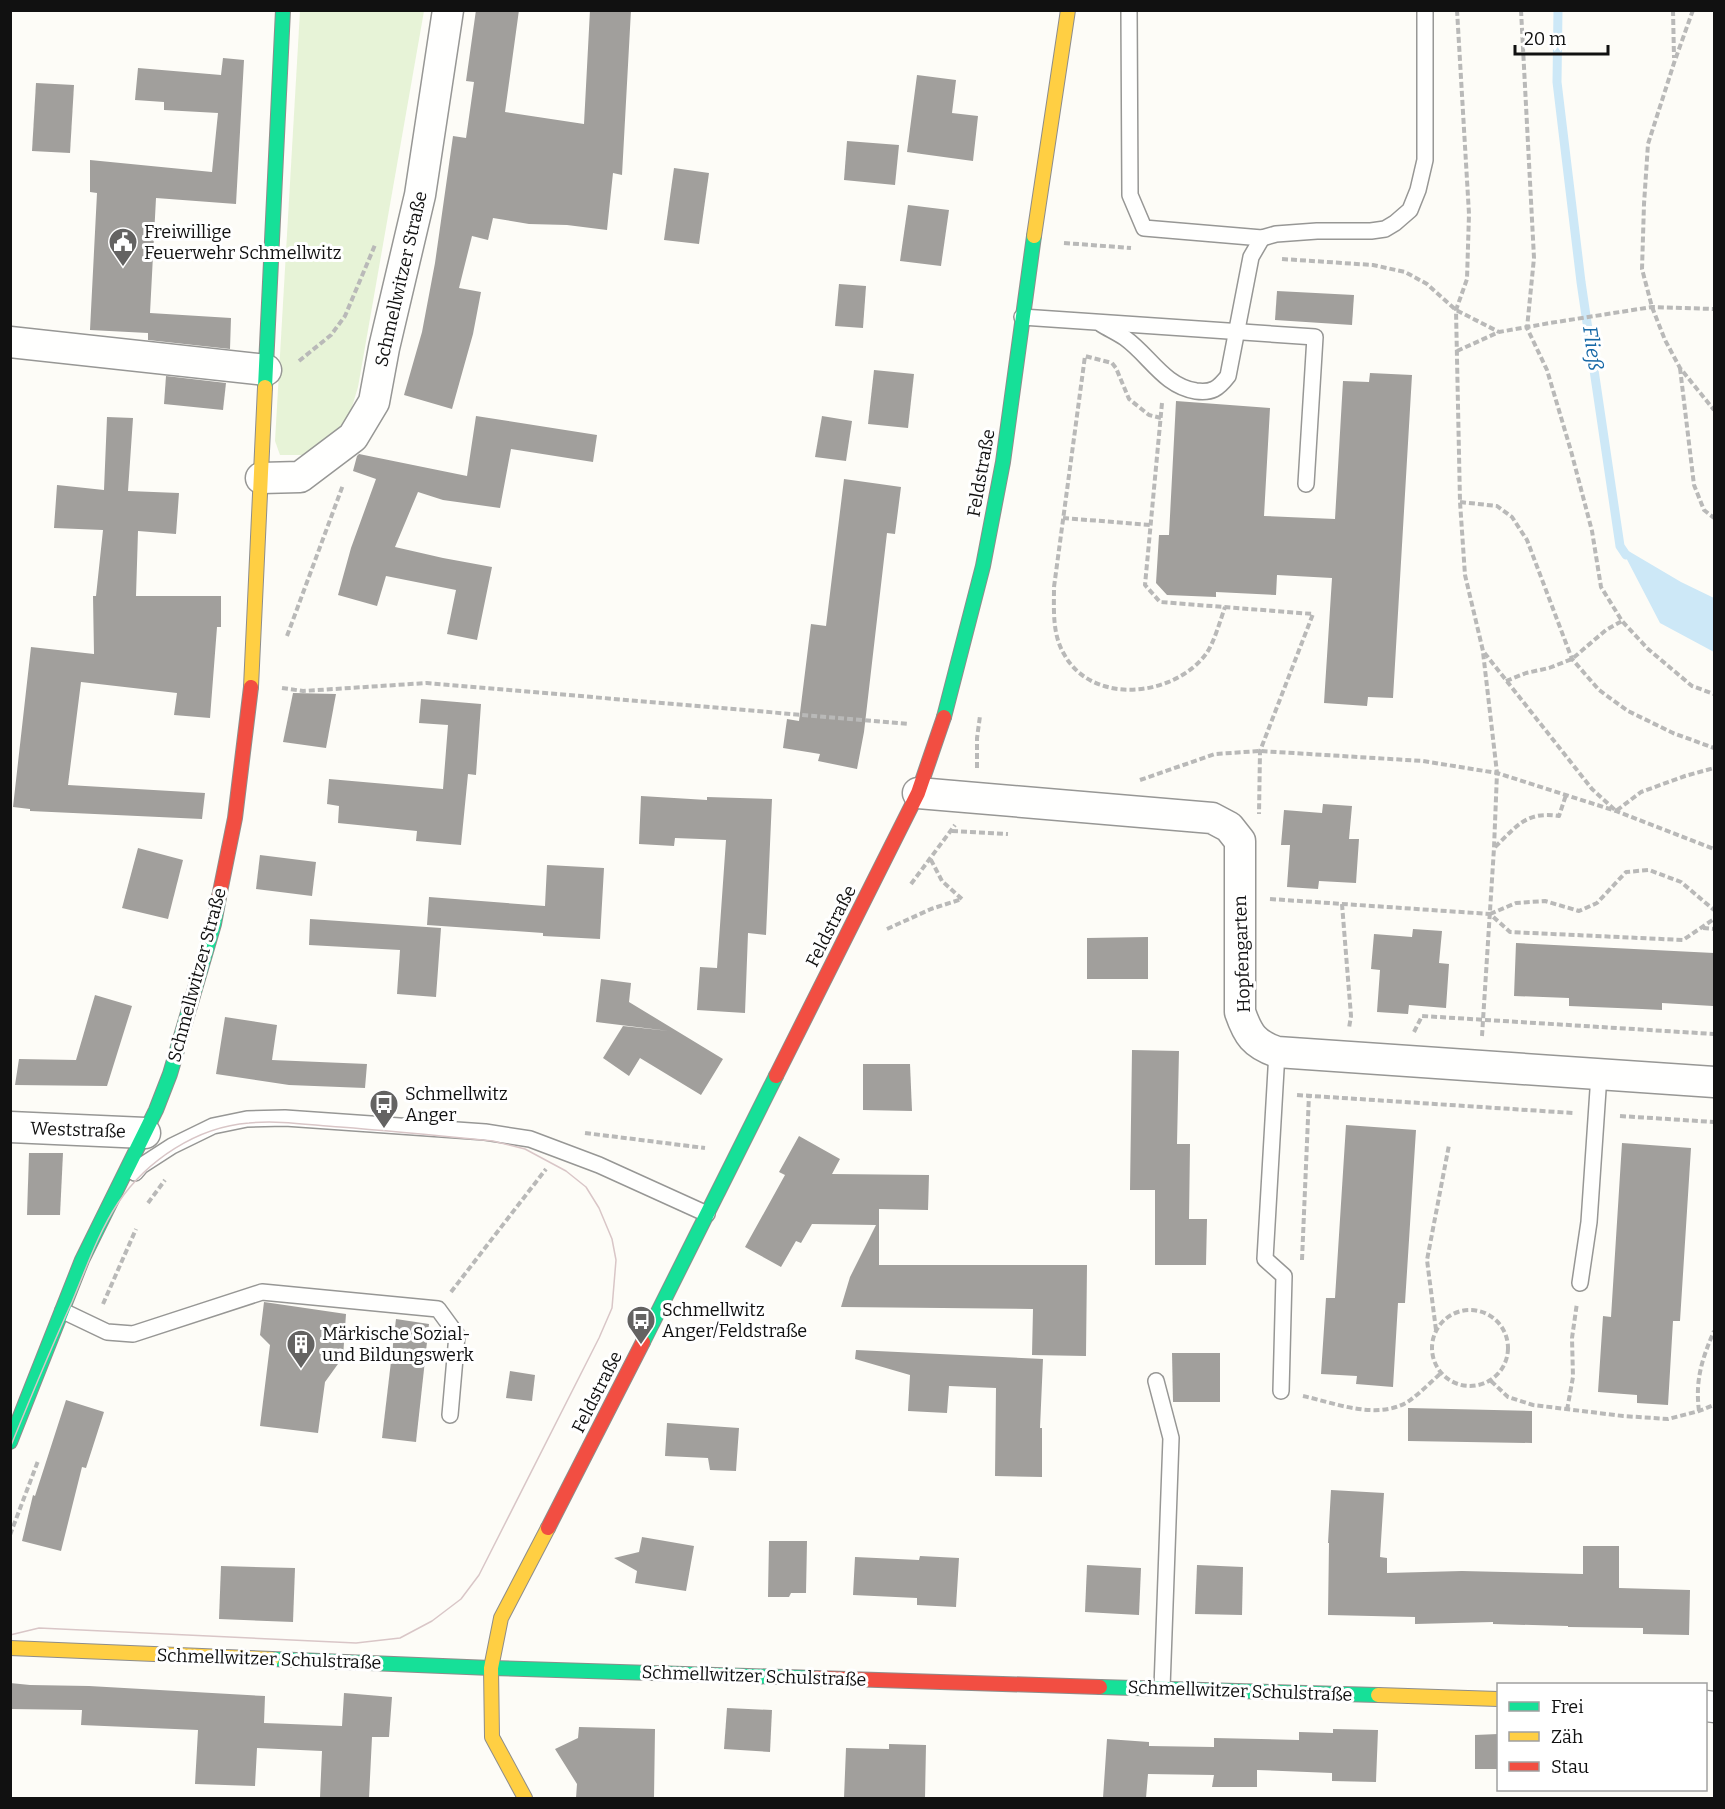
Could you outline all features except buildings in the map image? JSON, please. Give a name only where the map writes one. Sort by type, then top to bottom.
[{"type":"street","name":"Schmellwitzer Straße","points":[[10,1442],[82,1260],[145,1132],[170,1074],[214,924],[235,818],[251,683],[283,10]]},
{"type":"street","name":"Schmellwitzer Straße","points":[[261,477],[300,477],[353,437],[374,402],[384,348],[420,195],[448,10]]},
{"type":"street","name":"Feldstraße","points":[[525,1798],[492,1737],[490,1668],[501,1618],[918,793],[940,730],[982,566],[1003,462],[1022,317],[1068,10]]},
{"type":"street","points":[[10,342],[266,370]]},
{"type":"street","name":"Hopfengarten","points":[[918,793],[1212,818],[1229,827],[1240,841],[1240,1012],[1253,1039],[1263,1047],[1276,1052],[1714,1082]]},
{"type":"street","name":"Weststraße","points":[[10,1127],[145,1132]]},
{"type":"street","name":"Schmellwitzer Schulstraße","points":[[10,1648],[490,1668],[1497,1699]]},
{"type":"lane","points":[[1129,10],[1130,195],[1144,228],[1262,238],[1276,234],[1385,229],[1395,224],[1410,210],[1418,190],[1425,160],[1425,10]]},
{"type":"lane","points":[[1098,322],[1126,338],[1168,380],[1184,389],[1204,392],[1219,388],[1228,376],[1251,257],[1262,238]]},
{"type":"lane","points":[[1022,317],[1315,337],[1306,484]]},
{"type":"lane","points":[[1276,1052],[1265,1259],[1284,1276],[1281,1391]]},
{"type":"lane","points":[[1580,1283],[1589,1222],[1599,1075]]},
{"type":"lane","points":[[111,1200],[141,1166],[172,1146],[213,1126],[248,1119],[285,1118],[485,1132],[530,1139],[599,1164],[707,1214]]},
{"type":"lane","points":[[63,1311],[107,1332],[133,1334],[262,1292],[438,1309],[458,1335],[450,1415]]},
{"type":"lane","points":[[1156,1381],[1171,1438],[1162,1688]]},
{"type":"path","points":[[1457,10],[1469,214],[1467,279],[1456,310],[1460,502],[1465,575],[1483,651],[1497,773],[1479,1067]]},
{"type":"path","points":[[1521,10],[1534,258],[1527,328],[1547,370],[1571,451],[1592,531],[1601,587],[1622,621],[1648,649],[1692,686],[1714,694]]},
{"type":"path","points":[[1673,10],[1674,63]]},
{"type":"path","points":[[1693,10],[1648,144],[1642,269],[1652,308],[1665,340],[1680,368],[1714,411]]},
{"type":"path","points":[[266,370],[285,370],[331,335],[345,316],[373,248],[386,230],[416,214]]},
{"type":"path","points":[[1457,351],[1499,333],[1550,323],[1652,308],[1714,309]]},
{"type":"path","points":[[1456,310],[1499,333]]},
{"type":"path","points":[[1161,418],[1149,415],[1129,399],[1112,363],[1085,356],[1054,587],[1054,623],[1063,654],[1076,671],[1096,684],[1112,688],[1138,689],[1163,685],[1195,666],[1207,652],[1225,607]]},
{"type":"path","points":[[1680,368],[1694,485],[1704,510],[1714,518]]},
{"type":"path","points":[[1168,380],[1163,395],[1145,585],[1160,602],[1313,614],[1260,751],[1258,819]]},
{"type":"path","points":[[1460,502],[1497,506],[1512,517],[1527,540],[1572,659],[1599,690],[1628,711],[1673,733],[1714,748]]},
{"type":"path","points":[[1063,518],[1151,525]]},
{"type":"path","points":[[1506,681],[1526,673],[1549,669],[1572,659],[1606,630],[1622,621]]},
{"type":"path","points":[[1483,651],[1592,789],[1616,811]]},
{"type":"path","points":[[251,683],[303,691],[427,683],[914,724]]},
{"type":"path","points":[[1131,783],[1215,754],[1260,751],[1423,761],[1497,773],[1616,811],[1714,849]]},
{"type":"path","points":[[1616,811],[1641,792],[1714,768]]},
{"type":"path","points":[[1494,848],[1517,826],[1533,815],[1559,816],[1566,795]]},
{"type":"path","points":[[910,886],[952,831],[970,798]]},
{"type":"path","points":[[884,924],[879,933],[931,909],[962,899],[942,881],[930,858]]},
{"type":"path","points":[[1268,899],[1490,914],[1516,903],[1545,901],[1579,912],[1598,903],[1626,872],[1649,870],[1681,882],[1714,910]]},
{"type":"path","points":[[1342,904],[1351,1016],[1348,1033]]},
{"type":"path","points":[[1490,914],[1510,932],[1683,940],[1714,919]]},
{"type":"path","points":[[1703,928],[1714,929]]},
{"type":"path","points":[[1413,1034],[1422,1016],[1714,1034]]},
{"type":"path","points":[[1275,1094],[1714,1122]]},
{"type":"path","points":[[1284,1276],[1301,1265],[1309,1095]]},
{"type":"path","points":[[577,1132],[631,1137],[716,1150]]},
{"type":"path","points":[[1436,1330],[1427,1260],[1449,1145]]},
{"type":"path","points":[[438,1309],[546,1169]]},
{"type":"path","points":[[1568,1410],[1573,1377],[1572,1338],[1580,1283]]},
{"type":"path","points":[[1470,1309],[1482,1311],[1494,1317],[1502,1326],[1507,1337],[1509,1352],[1502,1370],[1491,1381],[1475,1386],[1457,1384],[1441,1373],[1433,1355],[1432,1342],[1436,1330],[1447,1318],[1470,1309]]},
{"type":"path","points":[[1698,1412],[1696,1393],[1700,1369],[1714,1331]]},
{"type":"path","points":[[1281,1391],[1367,1411],[1398,1407],[1410,1401],[1441,1373]]},
{"type":"path","points":[[1491,1381],[1508,1397],[1533,1405],[1568,1410],[1668,1419],[1698,1412],[1714,1405]]},
{"type":"green space","points":[[300,11],[424,11],[358,387],[346,427],[315,455],[280,455],[275,441]]},
{"type":"water","points":[[1620,546],[1681,582],[1714,598],[1714,652],[1660,623]]},
{"type":"waterway","name":"Fließ","points":[[1558,10],[1557,82],[1581,282],[1620,546],[1626,555]]},
{"type":"tram line","points":[[10,1448],[104,1226],[118,1203],[143,1173],[158,1160],[175,1148],[211,1131],[249,1123],[283,1122],[493,1141],[525,1149],[566,1171],[586,1187],[599,1208],[612,1239],[616,1260],[612,1308],[599,1338],[479,1575],[461,1599],[432,1621],[400,1638],[356,1643],[39,1628],[10,1635]]},
{"type":"traffic: fast","points":[[265,387],[283,10]]},
{"type":"traffic: fast","points":[[944,717],[983,566],[1003,462],[1034,236]]},
{"type":"traffic: fast","points":[[10,1442],[82,1260],[156,1110],[170,1074],[214,924],[219,897]]},
{"type":"traffic: fast","points":[[643,1342],[776,1076]]},
{"type":"traffic: fast","points":[[272,1659],[816,1678]]},
{"type":"traffic: fast","points":[[1100,1687],[1378,1695]]},
{"type":"traffic: slow","points":[[1034,236],[1068,10]]},
{"type":"traffic: slow","points":[[251,687],[265,387]]},
{"type":"traffic: slow","points":[[525,1798],[492,1737],[491,1668],[501,1618],[548,1528]]},
{"type":"traffic: slow","points":[[10,1648],[272,1659]]},
{"type":"traffic: slow","points":[[1378,1695],[1497,1699]]},
{"type":"traffic: jam","points":[[219,897],[235,818],[251,687]]},
{"type":"traffic: jam","points":[[776,1076],[918,793],[944,717]]},
{"type":"traffic: jam","points":[[548,1528],[643,1342]]},
{"type":"traffic: jam","points":[[816,1678],[1100,1687]]},
{"type":"place","name":"Freiwillige Feuerwehr Schmellwitz","points":[[123,268]]},
{"type":"place","name":"Schmellwitz Anger","points":[[384,1130]]},
{"type":"place","name":"Schmellwitz Anger/Feldstraße","points":[[641,1346]]},
{"type":"place","name":"Märkische Sozial- und Bildungswerk","points":[[301,1370]]}]
